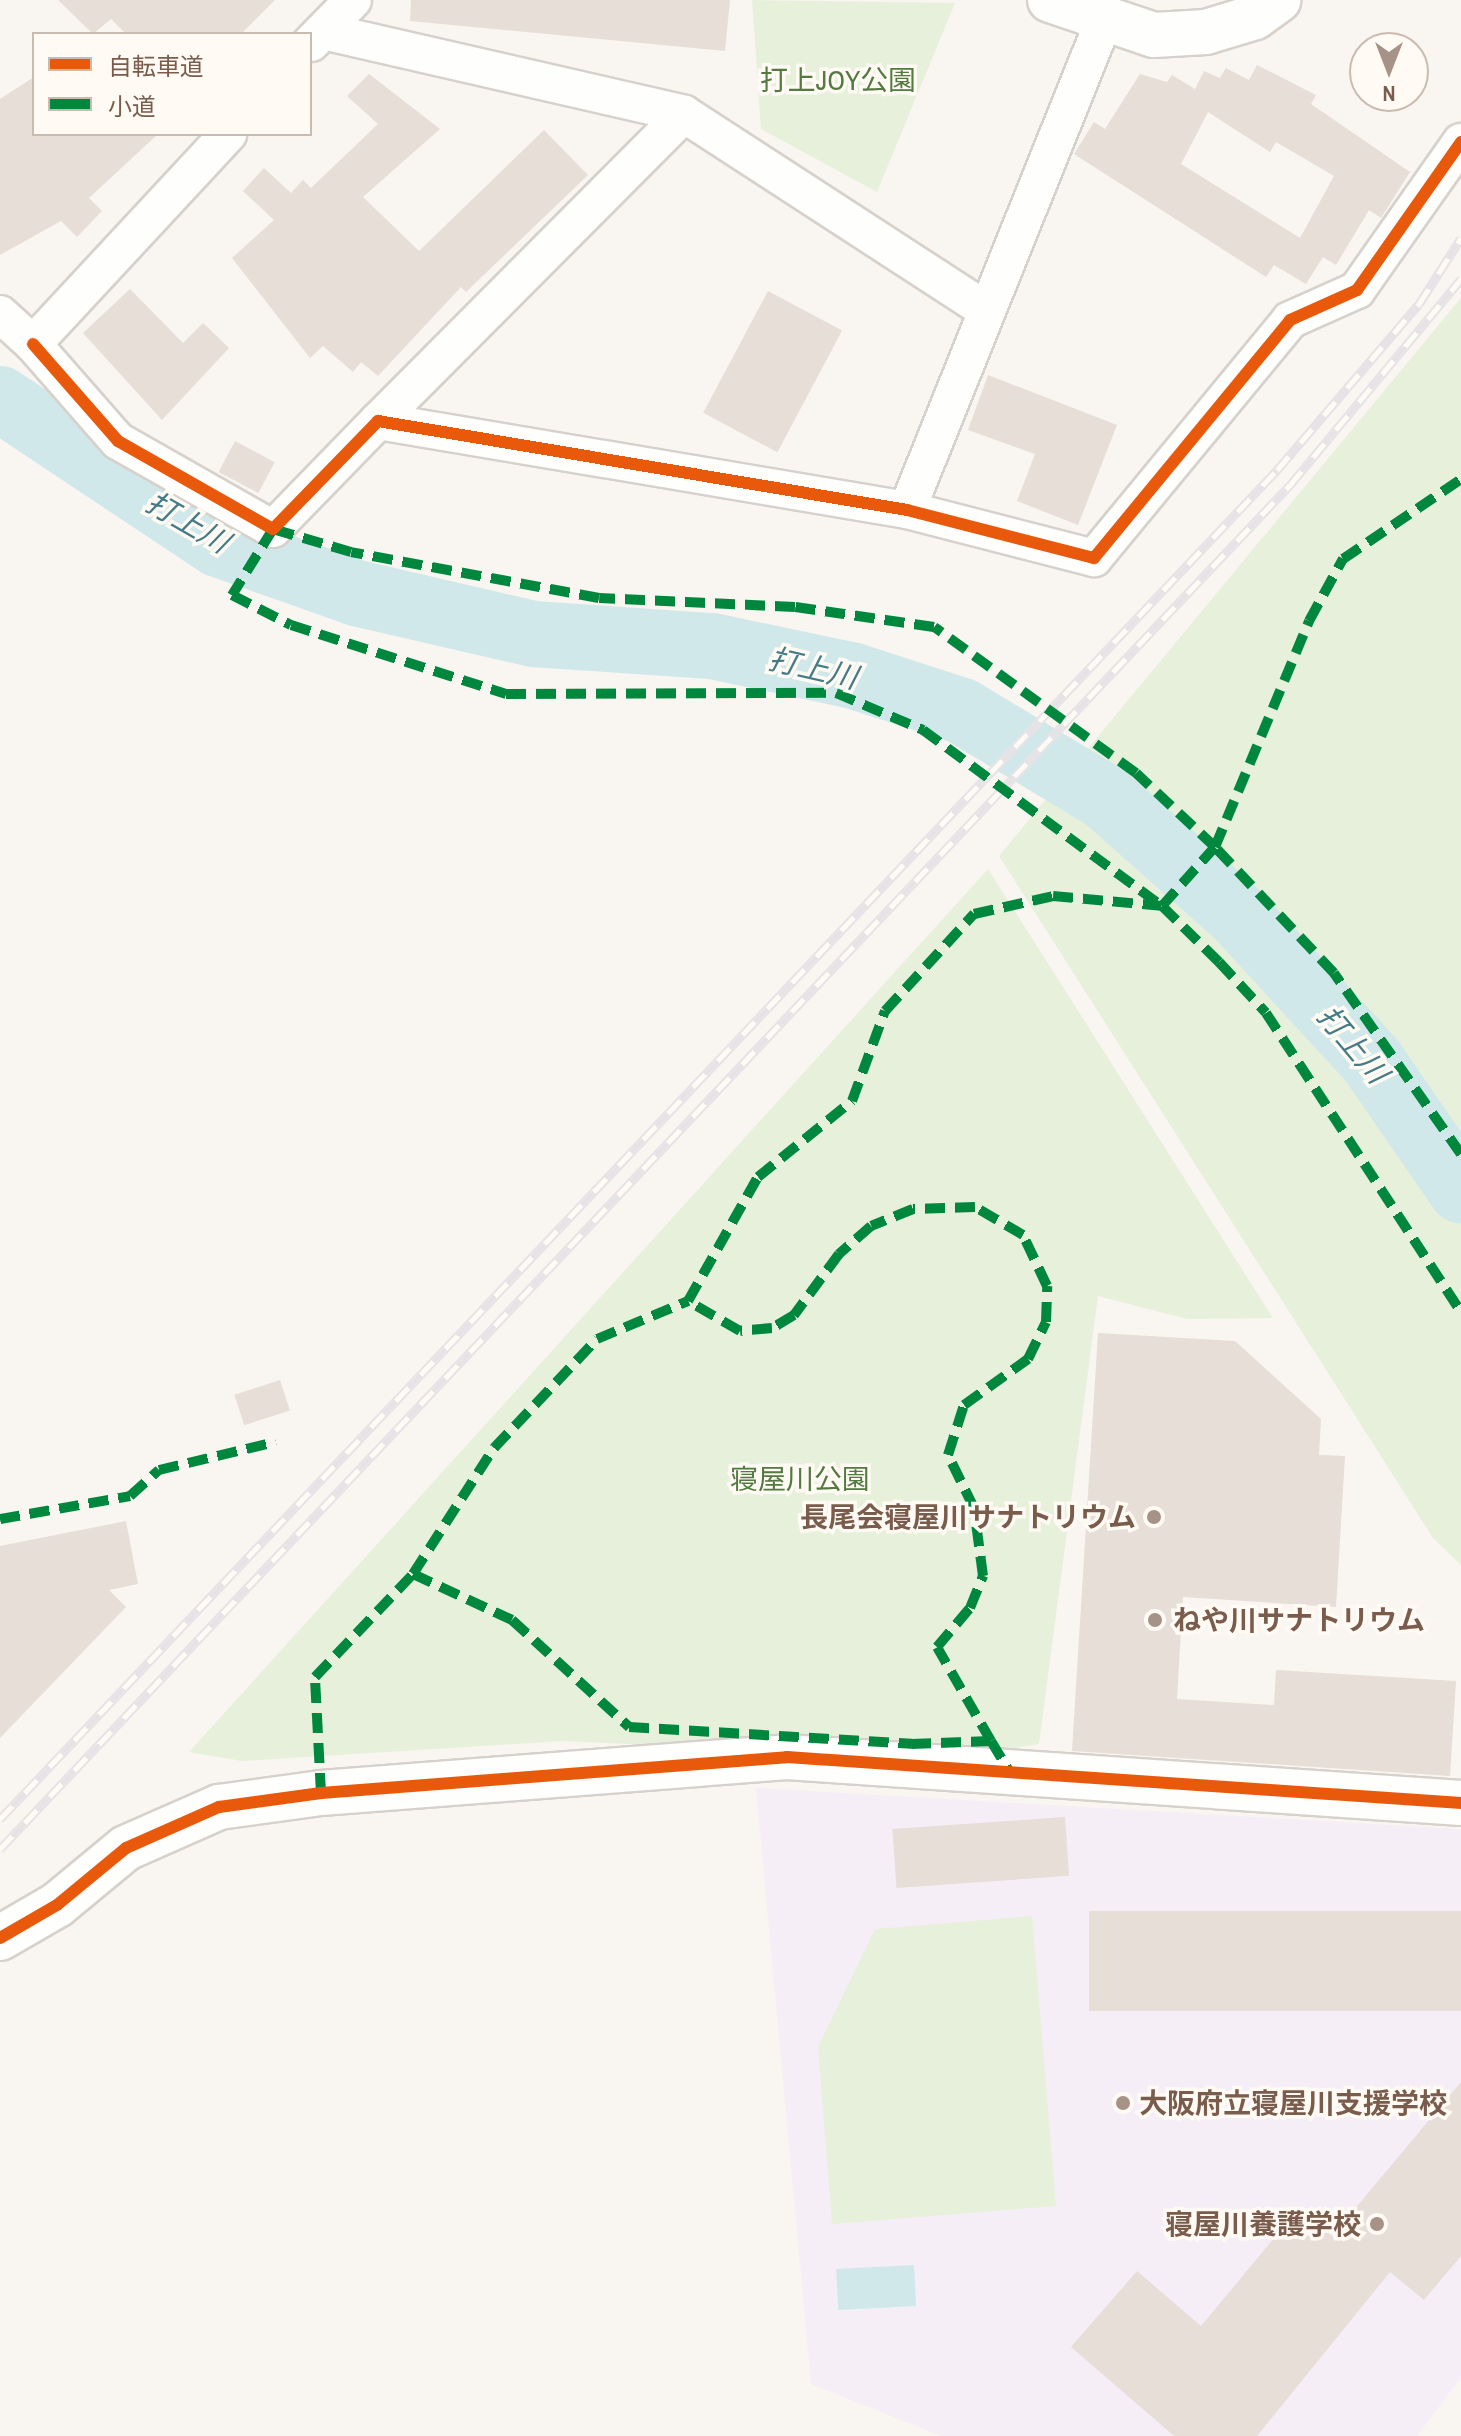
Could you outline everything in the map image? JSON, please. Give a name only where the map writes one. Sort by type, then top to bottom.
[{"type":"street","points":[[316,38],[353,0]]},
{"type":"street","points":[[1050,0],[1103,23],[1154,35],[1206,32],[1255,17],[1278,0]]},
{"type":"street","points":[[907,510],[1103,23]]},
{"type":"street","points":[[316,38],[684,114],[987,311]]},
{"type":"street","points":[[0,314],[33,344],[118,441],[273,529],[684,114]]},
{"type":"street","points":[[33,344],[226,136]]},
{"type":"street","points":[[378,421],[907,510],[1094,558],[1290,320],[1357,290],[1461,142]]},
{"type":"street","points":[[0,1938],[57,1905],[126,1848],[219,1807],[321,1793],[787,1757],[1461,1803]]},
{"type":"shaded area","name":"大阪府立寝屋川支援学校","points":[[756,1788],[1461,1829],[1461,2377],[1417,2436],[941,2436],[811,2384]]},
{"type":"green space","name":"打上JOY公園","points":[[752,0],[955,3],[877,192],[761,129]]},
{"type":"green space","points":[[1461,298],[1461,1565],[1433,1538],[999,856]]},
{"type":"green space","name":"寝屋川公園","points":[[988,869],[1273,1318],[1187,1319],[1098,1296],[1039,1744],[948,1758],[562,1741],[242,1761],[189,1752]]},
{"type":"green space","points":[[1032,1916],[1056,2206],[832,2224],[818,2047],[875,1929]]},
{"type":"water","points":[[914,2265],[916,2306],[838,2310],[836,2269]]},
{"type":"building","points":[[58,0],[275,0],[243,32],[124,32],[111,19],[95,32],[91,32]]},
{"type":"building","points":[[411,0],[730,0],[725,51],[410,21]]},
{"type":"building","points":[[1257,65],[1316,95],[1311,104],[1410,172],[1381,218],[1369,210],[1336,265],[1323,257],[1306,284],[1274,265],[1266,277],[1074,154],[1094,122],[1105,129],[1140,74],[1167,82],[1172,75],[1195,89],[1204,71],[1220,78],[1226,68],[1249,80]],"holes":[[[1208,112],[1270,152],[1276,142],[1334,176],[1300,238],[1181,164]]]},
{"type":"building","points":[[369,74],[440,129],[363,197],[419,251],[544,130],[588,175],[466,292],[461,287],[378,376],[361,362],[353,372],[323,346],[310,358],[232,258],[274,220],[243,191],[264,168],[291,193],[303,180],[311,188],[378,124],[347,96]]},
{"type":"building","points":[[32,78],[32,136],[156,136],[89,198],[102,211],[77,237],[61,221],[0,255],[0,99]]},
{"type":"building","points":[[130,289],[183,343],[203,323],[229,348],[162,420],[83,333]]},
{"type":"building","points":[[768,291],[842,330],[777,452],[703,413]]},
{"type":"building","points":[[988,375],[1117,425],[1078,525],[1017,501],[1035,454],[968,430]]},
{"type":"building","points":[[235,441],[275,462],[258,493],[219,472]]},
{"type":"building","points":[[1098,1333],[1235,1341],[1321,1419],[1319,1455],[1345,1456],[1336,1607],[1183,1597],[1177,1699],[1274,1705],[1276,1670],[1456,1681],[1450,1776],[1072,1751]]},
{"type":"building","points":[[280,1380],[290,1410],[244,1425],[234,1395]]},
{"type":"building","points":[[126,1521],[138,1584],[109,1590],[126,1607],[0,1738],[0,1546]]},
{"type":"building","points":[[1065,1817],[1069,1876],[897,1888],[892,1829]]},
{"type":"building","points":[[1089,1911],[1461,1911],[1461,2011],[1089,2011]]},
{"type":"building","points":[[1461,2082],[1461,2256],[1424,2300],[1390,2272],[1257,2436],[1174,2436],[1071,2347],[1137,2271],[1201,2326],[1299,2208],[1332,2236]]},
{"type":"waterway","name":"打上川","points":[[0,374],[17,407]]},
{"type":"waterway","name":"打上川","points":[[0,399],[218,544],[356,593],[534,634],[712,646],[854,676],[962,711],[1106,798],[1237,914],[1372,1061],[1461,1190]]},
{"type":"railway","points":[[0,1819],[1277,470],[1419,304],[1461,238]]},
{"type":"railway","points":[[0,1849],[1290,485],[1461,279]]},
{"type":"marked path","points":[[321,1793],[315,1677],[413,1574],[494,1448],[597,1339],[688,1301],[758,1177],[852,1101],[885,1011],[974,914],[1053,896],[1162,906],[1215,847],[1309,621],[1343,559],[1461,479]]},
{"type":"marked path","points":[[1461,1154],[1334,973],[1215,847],[1136,773],[934,627],[795,607],[599,598],[351,552],[273,529],[232,595],[291,625],[506,694],[836,693],[923,730],[1162,906],[1219,962],[1266,1013],[1461,1312]]},
{"type":"marked path","points":[[413,1574],[512,1620],[629,1727],[911,1744],[991,1741],[937,1647],[970,1608],[983,1576],[974,1508],[948,1455],[964,1405],[1028,1359],[1046,1322],[1047,1286],[1023,1235],[975,1207],[913,1209],[871,1226],[839,1254],[794,1315],[772,1328],[740,1331],[688,1301]]},
{"type":"marked path","points":[[0,1519],[130,1496],[159,1470],[276,1442]]},
{"type":"marked path","points":[[991,1741],[1011,1774]]},
{"type":"cycle path","points":[[33,344],[118,441],[273,529],[378,421],[907,510],[1094,558],[1290,320],[1357,290],[1461,142]]},
{"type":"cycle path","points":[[0,1938],[57,1905],[126,1848],[219,1807],[321,1793],[787,1757],[1461,1803]]},
{"type":"place","name":"長尾会寝屋川サナトリウム","points":[[1154,1517]]},
{"type":"place","name":"ねや川サナトリウム","points":[[1155,1620]]},
{"type":"place","name":"大阪府立寝屋川支援学校","points":[[1123,2103]]},
{"type":"place","name":"寝屋川養護学校","points":[[1377,2224]]}]
